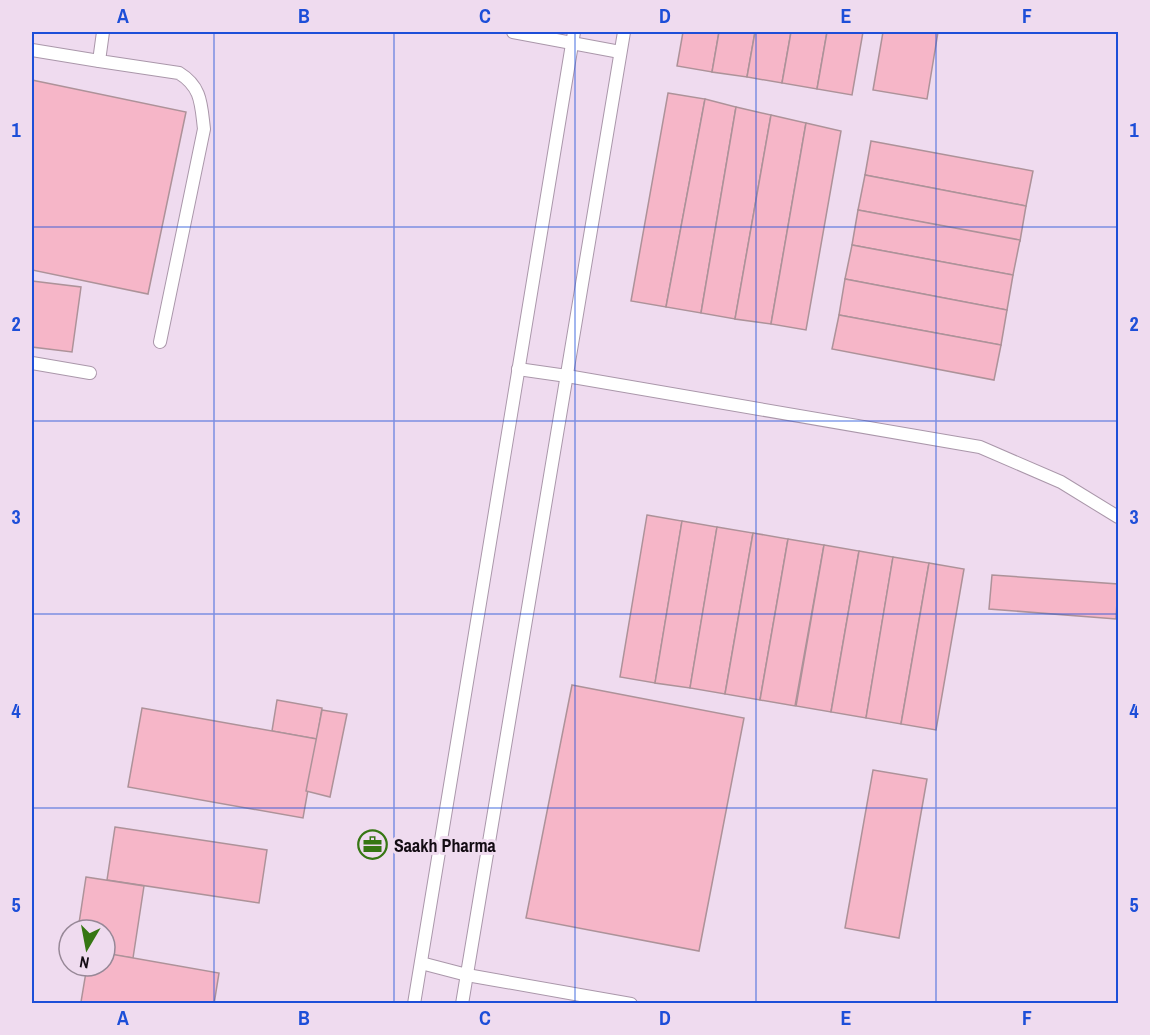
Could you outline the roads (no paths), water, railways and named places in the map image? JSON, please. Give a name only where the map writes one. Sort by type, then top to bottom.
[{"type":"lane","points":[[99,61],[104,32]]},
{"type":"lane","points":[[513,32],[573,37],[620,52]]},
{"type":"lane","points":[[462,1004],[624,32]]},
{"type":"lane","points":[[414,1004],[573,37]]},
{"type":"lane","points":[[32,50],[179,73],[190,80],[197,90],[204,129],[160,342]]},
{"type":"lane","points":[[32,363],[90,373]]},
{"type":"lane","points":[[518,369],[980,447],[1061,482],[1119,517]]},
{"type":"lane","points":[[421,963],[467,975],[630,1004]]},
{"type":"place","name":"Saakh Pharma","points":[[373,845]]}]
